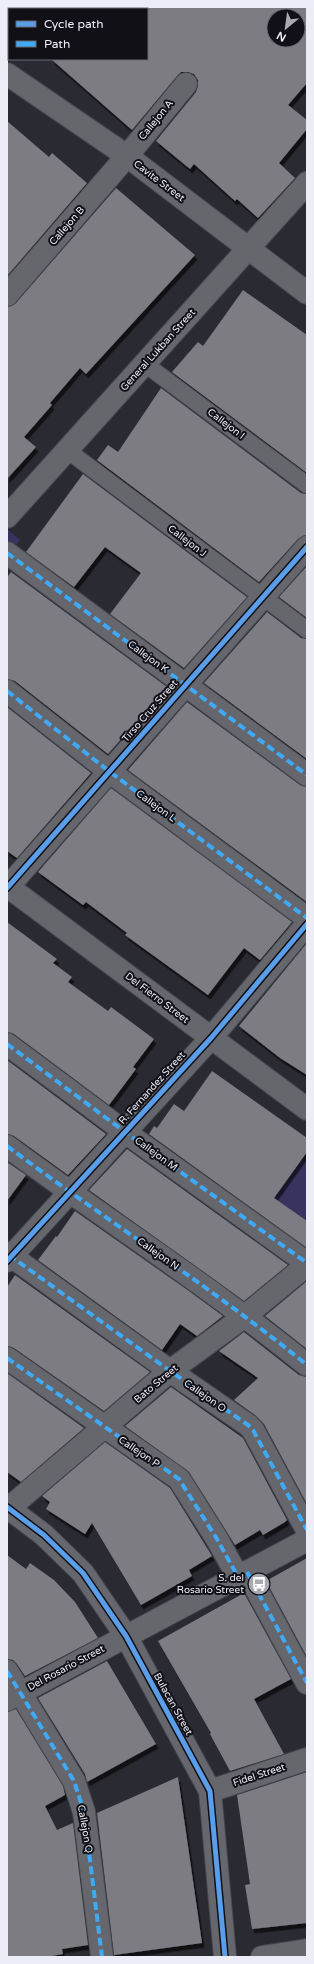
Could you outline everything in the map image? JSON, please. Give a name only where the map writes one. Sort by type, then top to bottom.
[{"type":"street","name":"Cavite Street","points":[[7,74],[127,156],[307,293]]},
{"type":"street","name":"Callejon A","points":[[127,156],[186,84]]},
{"type":"street","name":"Callejon B","points":[[7,295],[127,156]]},
{"type":"street","name":"General Lukban Street","points":[[9,511],[67,450],[307,183]]},
{"type":"street","name":"Tirso Cruz Street","points":[[7,887],[307,547]]},
{"type":"street","name":"Callejon K","points":[[7,553],[307,775]]},
{"type":"street","name":"Callejon L","points":[[7,691],[110,772],[307,918]]},
{"type":"street","name":"Del Fierro Street","points":[[7,887],[307,1109]]},
{"type":"street","name":"R. Fernandez Street","points":[[8,1257],[70,1193],[211,1038],[307,924]]},
{"type":"street","name":"Callejon M","points":[[7,1044],[307,1264]]},
{"type":"street","name":"Callejon N","points":[[7,1146],[70,1193],[245,1316],[307,1365]]},
{"type":"street","name":"Callejon O","points":[[8,1257],[170,1372],[248,1425],[253,1430],[307,1530]]},
{"type":"street","name":"Bato Street","points":[[8,1507],[170,1372],[245,1316],[307,1264]]},
{"type":"street","name":"Callejon P","points":[[7,1358],[104,1428],[179,1479],[242,1575],[307,1682]]},
{"type":"street","name":"Bulacan Street","points":[[8,1507],[44,1535],[83,1573],[126,1636],[210,1791],[224,1957]]},
{"type":"street","points":[[126,1636],[307,1540]]},
{"type":"street","name":"Del Rosario Street","points":[[13,1696],[126,1636]]},
{"type":"street","name":"Callejon Q","points":[[7,1672],[13,1696],[74,1782],[84,1812],[102,1957]]},
{"type":"street","name":"Fidel Street","points":[[210,1791],[307,1759]]},
{"type":"street","points":[[262,1957],[307,1950]]},
{"type":"lane","name":"Callejon I","points":[[145,364],[307,485]]},
{"type":"lane","name":"Callejon J","points":[[67,450],[307,630]]},
{"type":"shaded area","points":[[7,529],[20,540],[7,556]]},
{"type":"shaded area","points":[[307,1157],[307,1239],[244,1201]]},
{"type":"building","points":[[147,7],[307,7],[307,83],[288,105],[307,120],[307,129],[279,163],[295,178],[258,218],[237,199],[235,201],[194,164],[190,169],[156,141],[196,92],[198,86],[198,80],[194,74],[181,72],[132,130],[52,60],[148,60]]},
{"type":"building","points":[[7,121],[49,157],[52,153],[87,183],[7,276]]},
{"type":"building","points":[[116,188],[195,255],[86,374],[80,368],[50,403],[52,405],[24,437],[36,447],[7,479],[7,307],[16,303]]},
{"type":"building","points":[[243,290],[307,335],[307,473],[172,372],[198,342],[203,346]]},
{"type":"building","points":[[161,388],[301,493],[307,494],[307,535],[298,539],[259,582],[97,460],[108,445],[118,452]]},
{"type":"building","points":[[83,474],[247,597],[184,668],[110,614],[141,573],[105,547],[74,587],[26,552]]},
{"type":"building","points":[[307,566],[307,618],[279,597]]},
{"type":"building","points":[[11,572],[167,687],[108,754],[15,681],[7,679],[7,577]]},
{"type":"building","points":[[267,612],[301,638],[307,639],[307,759],[204,683]]},
{"type":"building","points":[[187,702],[300,785],[307,787],[307,902],[128,770]]},
{"type":"building","points":[[7,707],[91,773],[17,858],[7,851]]},
{"type":"building","points":[[111,788],[292,922],[260,960],[244,948],[208,995],[125,935],[127,933],[86,902],[83,905],[38,872]]},
{"type":"building","points":[[7,922],[57,959],[53,963],[72,977],[68,982],[108,1011],[111,1007],[154,1039],[133,1067],[136,1069],[109,1105],[14,1034],[7,1032]]},
{"type":"building","points":[[307,943],[307,1075],[280,1058],[239,1026]]},
{"type":"building","points":[[7,1060],[106,1134],[68,1175],[14,1136],[7,1134]]},
{"type":"building","points":[[212,1071],[307,1138],[307,1152],[274,1198],[307,1221],[307,1248],[149,1134],[154,1126],[157,1128],[174,1104],[184,1111]]},
{"type":"building","points":[[127,1149],[288,1265],[244,1301],[89,1190]]},
{"type":"building","points":[[7,1162],[26,1175],[7,1201]]},
{"type":"building","points":[[75,1211],[223,1316],[197,1336],[180,1324],[162,1350],[38,1260],[56,1236],[57,1237]]},
{"type":"building","points":[[15,1275],[150,1372],[104,1411],[14,1348],[7,1346],[7,1287]]},
{"type":"building","points":[[307,1281],[307,1349],[265,1316]]},
{"type":"building","points":[[244,1332],[299,1375],[307,1377],[307,1504],[264,1424],[255,1415],[234,1400],[258,1378],[219,1351]]},
{"type":"building","points":[[7,1373],[84,1428],[21,1482],[7,1472]]},
{"type":"building","points":[[171,1387],[243,1438],[287,1520],[285,1522],[263,1535],[260,1530],[235,1545],[189,1472],[125,1426]]},
{"type":"building","points":[[105,1442],[170,1488],[212,1556],[189,1570],[192,1576],[141,1605],[92,1523],[85,1534],[46,1509],[50,1502],[42,1496]]},
{"type":"building","points":[[7,1555],[26,1569],[30,1563],[54,1580],[75,1602],[98,1638],[25,1676],[13,1660],[7,1659]]},
{"type":"building","points":[[307,1558],[307,1657],[266,1581]]},
{"type":"building","points":[[244,1593],[291,1679],[254,1699],[284,1754],[230,1771],[210,1734],[211,1733],[158,1641]]},
{"type":"building","points":[[107,1661],[156,1744],[87,1782],[85,1774],[38,1698]]},
{"type":"building","points":[[16,1709],[63,1786],[65,1795],[45,1806],[57,1830],[73,1823],[88,1945],[62,1949],[63,1954],[46,1957],[7,1957],[7,1712]]},
{"type":"building","points":[[307,1772],[307,1923],[252,1929],[245,1885],[250,1884],[237,1795]]},
{"type":"building","points":[[178,1777],[202,1943],[114,1955],[97,1813]]},
{"type":"marked path","points":[[7,553],[307,775]]},
{"type":"marked path","points":[[7,691],[110,772],[307,918]]},
{"type":"marked path","points":[[7,1044],[125,1132],[307,1263]]},
{"type":"marked path","points":[[7,1146],[234,1308],[307,1365]]},
{"type":"marked path","points":[[9,1255],[170,1371],[248,1425],[253,1430],[307,1530]]},
{"type":"marked path","points":[[7,1358],[179,1479],[217,1539],[238,1577]]},
{"type":"marked path","points":[[247,1572],[307,1683]]},
{"type":"marked path","points":[[7,1671],[74,1781],[84,1812],[102,1957]]},
{"type":"cycle path","points":[[7,888],[307,547]]},
{"type":"cycle path","points":[[7,1261],[211,1038],[307,924]]},
{"type":"cycle path","points":[[7,1507],[44,1535],[83,1573],[126,1636],[210,1791],[225,1957]]},
{"type":"place","name":"S. del Rosario Street","points":[[259,1584]]}]
